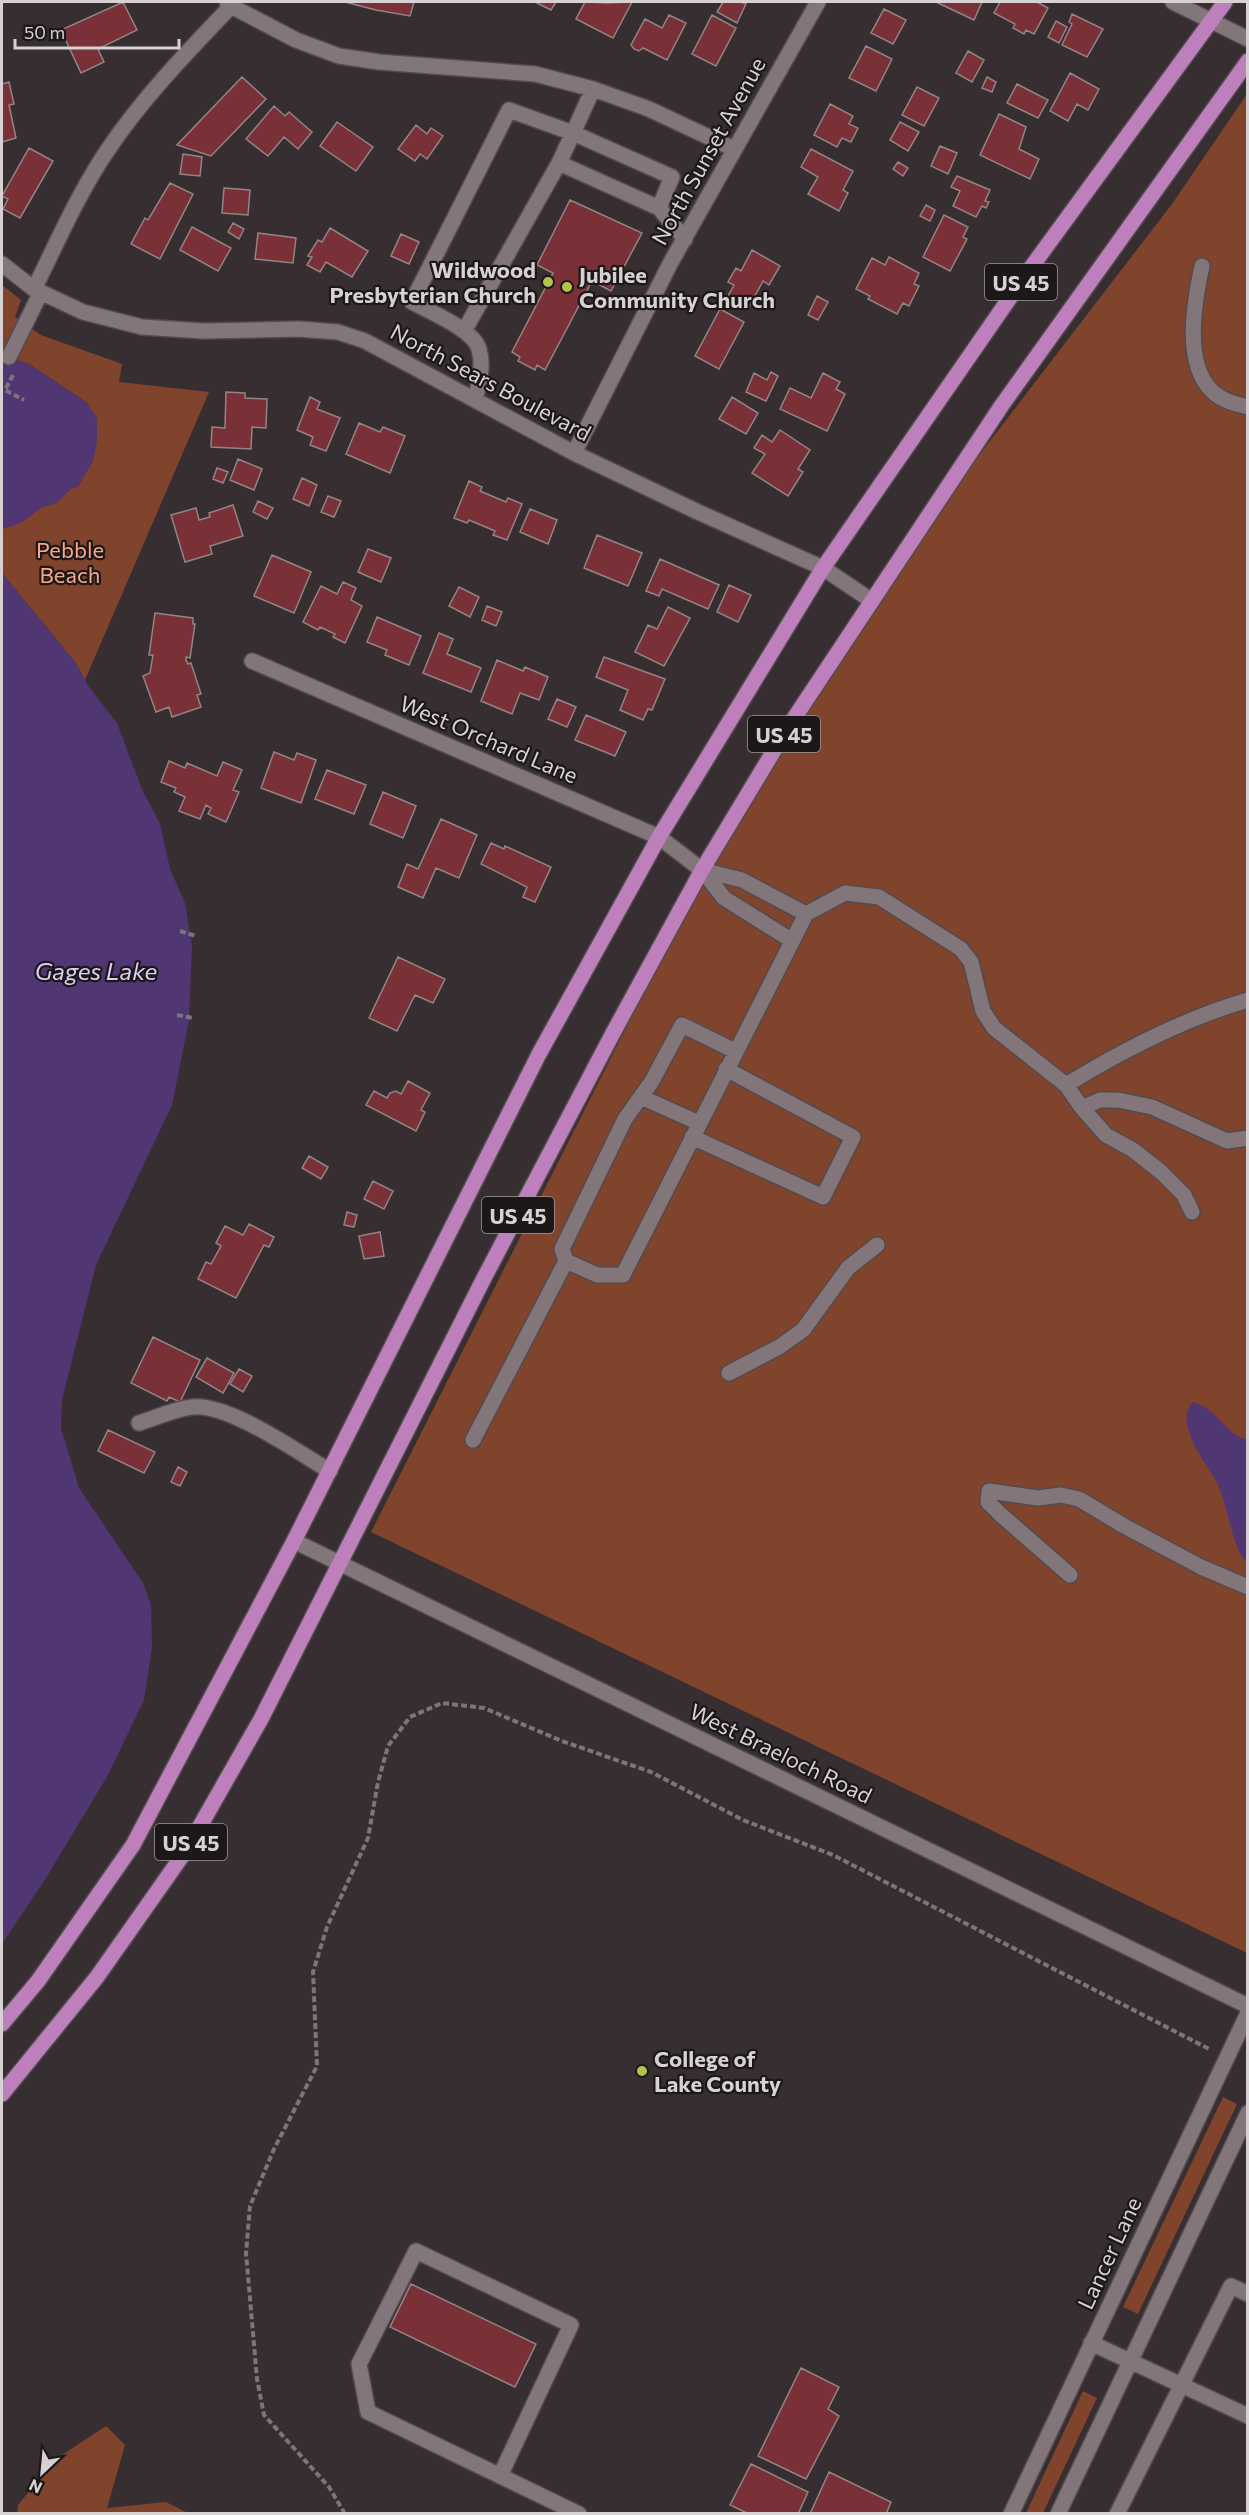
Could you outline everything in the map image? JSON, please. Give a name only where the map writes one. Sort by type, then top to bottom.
[{"type":"main road","name":"US 45","points":[[2,2024],[38,1981],[133,1845],[330,1471],[539,1054],[659,837],[823,568],[1027,273],[1225,2]]},
{"type":"main road","name":"US 45","points":[[2,2094],[96,1977],[187,1849],[261,1719],[483,1280],[613,1033],[702,870],[787,729],[1015,387],[1248,61]]},
{"type":"street","name":"North Sunset Avenue","points":[[574,453],[684,238],[818,2]]},
{"type":"street","points":[[1173,2],[1248,39]]},
{"type":"street","points":[[12,364],[37,290],[78,202],[106,152],[135,113],[231,3],[296,40],[339,56],[379,62],[536,74],[592,89],[649,109],[734,149]]},
{"type":"street","points":[[464,331],[559,163],[592,89]]},
{"type":"street","points":[[475,400],[481,371],[479,348],[464,331],[412,302],[509,110],[573,133],[672,177],[659,208]]},
{"type":"street","points":[[559,163],[659,208],[684,238]]},
{"type":"street","name":"North Sears Boulevard","points":[[2,264],[37,290],[83,312],[142,327],[203,332],[299,328],[338,332],[365,341],[574,453],[823,568],[872,601]]},
{"type":"street","points":[[1202,266],[1195,297],[1194,352],[1200,375],[1214,393],[1227,402],[1248,407]]},
{"type":"street","name":"West Orchard Lane","points":[[252,661],[659,837],[702,870]]},
{"type":"street","points":[[702,870],[742,880],[806,914]]},
{"type":"street","points":[[702,870],[724,898],[791,940]]},
{"type":"street","points":[[566,1262],[597,1275],[624,1275],[806,914],[845,893],[879,897],[961,949],[971,962],[983,1011],[994,1028],[1066,1085],[1082,1108],[1106,1135],[1133,1150],[1161,1172],[1184,1195],[1192,1212]]},
{"type":"street","points":[[1066,1085],[1118,1053],[1217,1009],[1248,1000]]},
{"type":"street","points":[[474,1440],[566,1262],[562,1249],[625,1119],[652,1081],[682,1026],[735,1051]]},
{"type":"street","points":[[641,1097],[696,1130],[823,1197],[853,1137],[726,1069]]},
{"type":"street","points":[[1082,1108],[1100,1100],[1118,1100],[1152,1107],[1248,1151]]},
{"type":"street","points":[[1227,1141],[1248,1138]]},
{"type":"street","points":[[729,1373],[779,1347],[802,1330],[848,1268],[877,1245]]},
{"type":"street","points":[[139,1423],[193,1407],[216,1409],[239,1418],[330,1471]]},
{"type":"street","points":[[1070,1575],[988,1502],[989,1491],[1038,1498],[1061,1495],[1079,1499],[1124,1526],[1202,1567],[1248,1587]]},
{"type":"street","name":"West Braeloch Road","points":[[294,1541],[1248,2006]]},
{"type":"street","name":"Lancer Lane","points":[[1011,2514],[1248,2013]]},
{"type":"street","points":[[1058,2514],[1248,2113]]},
{"type":"street","points":[[501,2476],[571,2325],[416,2251],[359,2364],[368,2412],[579,2514]]},
{"type":"street","points":[[1117,2514],[1180,2383],[1231,2286],[1248,2294]]},
{"type":"street","points":[[1091,2343],[1248,2416]]},
{"type":"path","points":[[12,364],[5,390],[24,400]]},
{"type":"path","points":[[180,931],[196,936]]},
{"type":"path","points":[[177,1015],[193,1018]]},
{"type":"path","points":[[345,2514],[329,2487],[264,2415],[257,2379],[246,2253],[250,2206],[274,2149],[317,2066],[313,1972],[327,1927],[368,1838],[378,1782],[388,1746],[410,1717],[442,1703],[484,1708],[562,1740],[651,1772],[743,1820],[834,1855],[1209,2049]]},
{"type":"green space","points":[[1247,94],[1247,1953],[371,1532],[716,850],[890,571],[1172,204]]},
{"type":"green space","name":"Pebble Beach","points":[[2,285],[21,300],[15,317],[41,335],[122,364],[119,382],[209,392],[85,680],[75,662],[2,573],[2,529],[21,522],[42,507],[58,502],[69,490],[78,486],[93,461],[87,403],[29,364],[2,355]]},
{"type":"green space","points":[[1223,2097],[1237,2104],[1138,2314],[1123,2307]]},
{"type":"green space","points":[[1083,2391],[1097,2398],[1043,2513],[1026,2513]]},
{"type":"green space","points":[[106,2426],[125,2445],[107,2508],[166,2502],[188,2513],[17,2513],[18,2505],[56,2459]]},
{"type":"water","points":[[2,355],[29,364],[87,403],[97,418],[97,443],[93,461],[78,486],[69,490],[58,502],[42,507],[21,523],[2,529]]},
{"type":"water","name":"Gages Lake","points":[[2,573],[75,662],[89,687],[117,723],[142,789],[160,824],[170,869],[185,903],[192,946],[189,1020],[172,1105],[96,1265],[62,1400],[61,1428],[79,1488],[143,1583],[151,1605],[152,1648],[144,1700],[108,1775],[46,1878],[2,1944]]},
{"type":"water","points":[[1192,1402],[1208,1409],[1233,1433],[1247,1439],[1247,1563],[1237,1547],[1216,1481],[1190,1436],[1186,1417]]},
{"type":"building","points":[[123,2],[137,30],[98,49],[104,62],[81,73],[61,30]]},
{"type":"building","points":[[345,2],[414,2],[410,16]]},
{"type":"building","points":[[535,2],[556,2],[551,10]]},
{"type":"building","points":[[585,2],[632,2],[613,38],[576,19]]},
{"type":"building","points":[[723,2],[746,4],[737,23],[717,12]]},
{"type":"building","points":[[936,2],[982,2],[974,20]]},
{"type":"building","points":[[1000,2],[1037,2],[1048,8],[1034,34],[1026,30],[1024,34],[1013,28],[1015,24],[994,13]]},
{"type":"building","points":[[884,9],[906,20],[893,44],[871,33]]},
{"type":"building","points":[[1072,14],[1103,29],[1087,57],[1062,45],[1072,24],[1069,22]]},
{"type":"building","points":[[669,15],[686,23],[667,60],[643,48],[639,51],[634,49],[631,45],[645,19],[662,28]]},
{"type":"building","points":[[712,15],[736,28],[716,66],[692,54]]},
{"type":"building","points":[[1056,21],[1067,27],[1059,43],[1048,37]]},
{"type":"building","points":[[866,46],[892,59],[876,91],[849,78]]},
{"type":"building","points":[[968,51],[984,60],[972,82],[956,73]]},
{"type":"building","points":[[1070,73],[1099,89],[1088,110],[1077,104],[1068,121],[1050,111]]},
{"type":"building","points":[[242,77],[266,99],[211,156],[177,145]]},
{"type":"building","points":[[987,77],[996,82],[992,92],[982,88]]},
{"type":"building","points":[[9,82],[14,104],[9,105],[16,138],[2,142],[2,84]]},
{"type":"building","points":[[1017,84],[1048,100],[1038,118],[1007,103]]},
{"type":"building","points":[[917,87],[939,98],[924,126],[902,115]]},
{"type":"building","points":[[830,104],[853,116],[849,124],[858,128],[851,142],[842,138],[837,147],[814,135]]},
{"type":"building","points":[[274,106],[285,116],[289,112],[312,132],[298,149],[284,137],[268,156],[246,139]]},
{"type":"building","points":[[999,114],[1026,127],[1019,149],[1039,159],[1030,179],[980,155]]},
{"type":"building","points":[[337,122],[373,147],[356,171],[320,146]]},
{"type":"building","points":[[900,122],[919,132],[908,151],[890,140]]},
{"type":"building","points":[[416,125],[427,134],[431,128],[443,136],[427,159],[420,154],[415,161],[398,149]]},
{"type":"building","points":[[940,146],[957,153],[948,174],[931,166]]},
{"type":"building","points":[[29,148],[53,161],[20,218],[3,209],[8,199],[2,196]]},
{"type":"building","points":[[811,149],[853,171],[843,190],[848,193],[839,211],[808,194],[818,177],[801,167]]},
{"type":"building","points":[[183,154],[202,157],[200,176],[180,174]]},
{"type":"building","points":[[898,162],[908,168],[903,176],[893,169]]},
{"type":"building","points":[[957,176],[990,190],[985,201],[989,202],[986,208],[982,206],[976,217],[953,206],[960,191],[951,187]]},
{"type":"building","points":[[170,183],[193,194],[160,259],[131,244],[145,218],[148,220]]},
{"type":"building","points":[[224,188],[250,190],[248,215],[222,213]]},
{"type":"building","name":"Jubilee Community Church","points":[[570,200],[642,233],[611,291],[592,281],[545,370],[537,365],[535,370],[518,361],[520,357],[512,352],[553,273],[537,265]]},
{"type":"building","points":[[926,205],[935,210],[930,221],[920,216]]},
{"type":"building","points":[[944,215],[968,227],[963,237],[967,239],[950,271],[923,257]]},
{"type":"building","points":[[233,223],[244,229],[239,239],[228,232]]},
{"type":"building","points":[[192,227],[231,248],[218,271],[180,250]]},
{"type":"building","points":[[330,228],[368,251],[352,277],[326,262],[320,272],[307,265],[312,257],[308,256],[318,240],[322,242]]},
{"type":"building","points":[[258,233],[296,238],[293,263],[255,259]]},
{"type":"building","points":[[401,234],[419,242],[409,264],[391,256]]},
{"type":"building","points":[[752,250],[780,266],[769,285],[763,281],[749,307],[728,296],[734,285],[728,282],[736,268],[741,271]]},
{"type":"building","points":[[889,257],[919,273],[914,284],[919,286],[909,306],[903,303],[897,314],[868,299],[870,296],[856,289],[872,258],[885,265]]},
{"type":"building","points":[[817,296],[828,302],[818,320],[808,315]]},
{"type":"building","points":[[720,309],[744,322],[719,369],[695,356]]},
{"type":"building","points":[[771,372],[778,376],[766,401],[746,392],[754,373],[767,380]]},
{"type":"building","points":[[823,373],[840,382],[836,389],[845,394],[827,431],[780,409],[790,388],[811,398]]},
{"type":"building","points":[[226,392],[245,393],[245,398],[267,399],[266,428],[252,427],[251,449],[211,447],[212,427],[225,428]]},
{"type":"building","points":[[310,397],[320,402],[317,409],[340,418],[326,451],[310,445],[313,437],[297,430]]},
{"type":"building","points":[[732,397],[758,413],[746,434],[719,419]]},
{"type":"building","points":[[359,423],[380,432],[383,427],[405,436],[390,473],[346,454]]},
{"type":"building","points":[[780,430],[810,450],[798,469],[803,472],[788,496],[752,473],[765,454],[754,448],[762,435],[772,442]]},
{"type":"building","points":[[238,459],[262,469],[254,490],[230,480]]},
{"type":"building","points":[[217,468],[228,472],[223,483],[213,479]]},
{"type":"building","points":[[302,478],[317,485],[309,506],[293,499]]},
{"type":"building","points":[[469,481],[482,487],[480,491],[506,502],[508,498],[522,504],[507,540],[493,535],[495,531],[469,520],[467,523],[454,518]]},
{"type":"building","points":[[328,496],[341,501],[334,517],[321,512]]},
{"type":"building","points":[[258,501],[273,508],[267,519],[253,512]]},
{"type":"building","points":[[233,505],[243,536],[210,546],[212,554],[185,562],[171,515],[196,508],[199,520],[210,517],[209,513]]},
{"type":"building","points":[[530,509],[557,520],[548,544],[520,532]]},
{"type":"building","points":[[597,535],[642,553],[628,586],[584,568]]},
{"type":"building","points":[[368,549],[391,558],[381,582],[358,572]]},
{"type":"building","points":[[272,555],[311,572],[294,613],[254,596]]},
{"type":"building","points":[[660,559],[719,585],[708,609],[662,589],[659,596],[646,591]]},
{"type":"building","points":[[343,582],[356,588],[351,600],[362,606],[345,643],[333,637],[335,634],[320,627],[318,630],[303,622],[321,586],[337,594]]},
{"type":"building","points":[[729,585],[751,595],[738,622],[717,612]]},
{"type":"building","points":[[459,587],[479,597],[470,617],[449,606]]},
{"type":"building","points":[[487,606],[502,612],[496,626],[482,620]]},
{"type":"building","points":[[668,607],[690,618],[664,666],[635,652],[648,625],[657,629]]},
{"type":"building","points":[[155,613],[193,618],[193,624],[195,624],[190,658],[186,657],[186,660],[188,664],[191,663],[201,694],[197,695],[201,707],[172,717],[169,707],[156,712],[143,676],[150,673],[153,655],[149,655]]},
{"type":"building","points":[[377,617],[421,636],[409,665],[385,655],[387,650],[367,642]]},
{"type":"building","points":[[439,633],[453,639],[447,654],[481,668],[471,692],[423,673]]},
{"type":"building","points":[[604,657],[665,679],[652,710],[648,709],[643,720],[620,710],[628,690],[596,677]]},
{"type":"building","points":[[497,660],[523,671],[525,667],[548,677],[539,700],[520,693],[512,714],[481,701]]},
{"type":"building","points":[[557,699],[576,707],[567,727],[548,719]]},
{"type":"building","points":[[586,715],[626,732],[615,756],[575,740]]},
{"type":"building","points":[[274,752],[294,760],[297,753],[316,760],[301,803],[261,788]]},
{"type":"building","points":[[169,761],[185,768],[187,763],[217,776],[223,762],[242,770],[233,790],[239,792],[226,822],[208,814],[211,808],[206,805],[200,819],[179,811],[185,797],[174,792],[176,788],[161,782]]},
{"type":"building","points":[[327,770],[366,785],[354,814],[315,799]]},
{"type":"building","points":[[383,792],[416,806],[403,838],[370,824]]},
{"type":"building","points":[[441,819],[477,835],[459,878],[436,868],[423,898],[398,887],[407,864],[418,869]]},
{"type":"building","points":[[491,843],[504,849],[505,846],[551,867],[535,902],[523,897],[527,887],[481,864]]},
{"type":"building","points":[[398,957],[445,979],[433,1003],[415,995],[397,1031],[369,1018]]},
{"type":"building","points":[[408,1081],[430,1093],[421,1110],[425,1112],[416,1131],[366,1105],[374,1091],[387,1098],[390,1093],[396,1091],[401,1094]]},
{"type":"building","points":[[309,1156],[328,1167],[321,1179],[302,1168]]},
{"type":"building","points":[[373,1181],[393,1191],[384,1209],[364,1199]]},
{"type":"building","points":[[347,1212],[357,1215],[354,1227],[344,1225]]},
{"type":"building","points":[[249,1224],[274,1237],[269,1247],[264,1245],[236,1298],[198,1279],[206,1262],[211,1264],[221,1246],[216,1243],[225,1226],[243,1235]]},
{"type":"building","points":[[380,1232],[384,1256],[364,1259],[359,1236]]},
{"type":"building","points":[[153,1337],[200,1360],[180,1402],[169,1397],[167,1401],[131,1383]]},
{"type":"building","points":[[207,1358],[234,1373],[223,1393],[196,1377]]},
{"type":"building","points":[[239,1369],[252,1376],[243,1392],[230,1384]]},
{"type":"building","points":[[108,1430],[155,1452],[144,1473],[98,1451]]},
{"type":"building","points":[[178,1467],[187,1472],[180,1486],[171,1482]]},
{"type":"building","points":[[411,2284],[536,2344],[515,2387],[390,2327]]},
{"type":"building","points":[[801,2368],[839,2387],[828,2409],[839,2416],[806,2479],[758,2456]]},
{"type":"building","points":[[751,2464],[808,2492],[798,2514],[749,2514],[730,2505]]},
{"type":"building","points":[[829,2472],[891,2502],[886,2514],[810,2514]]},
{"type":"place","name":"Wildwood Presbyterian Church","points":[[548,282]]},
{"type":"place","name":"Jubilee Community Church","points":[[567,287]]},
{"type":"place","name":"College of Lake County","points":[[642,2071]]}]
